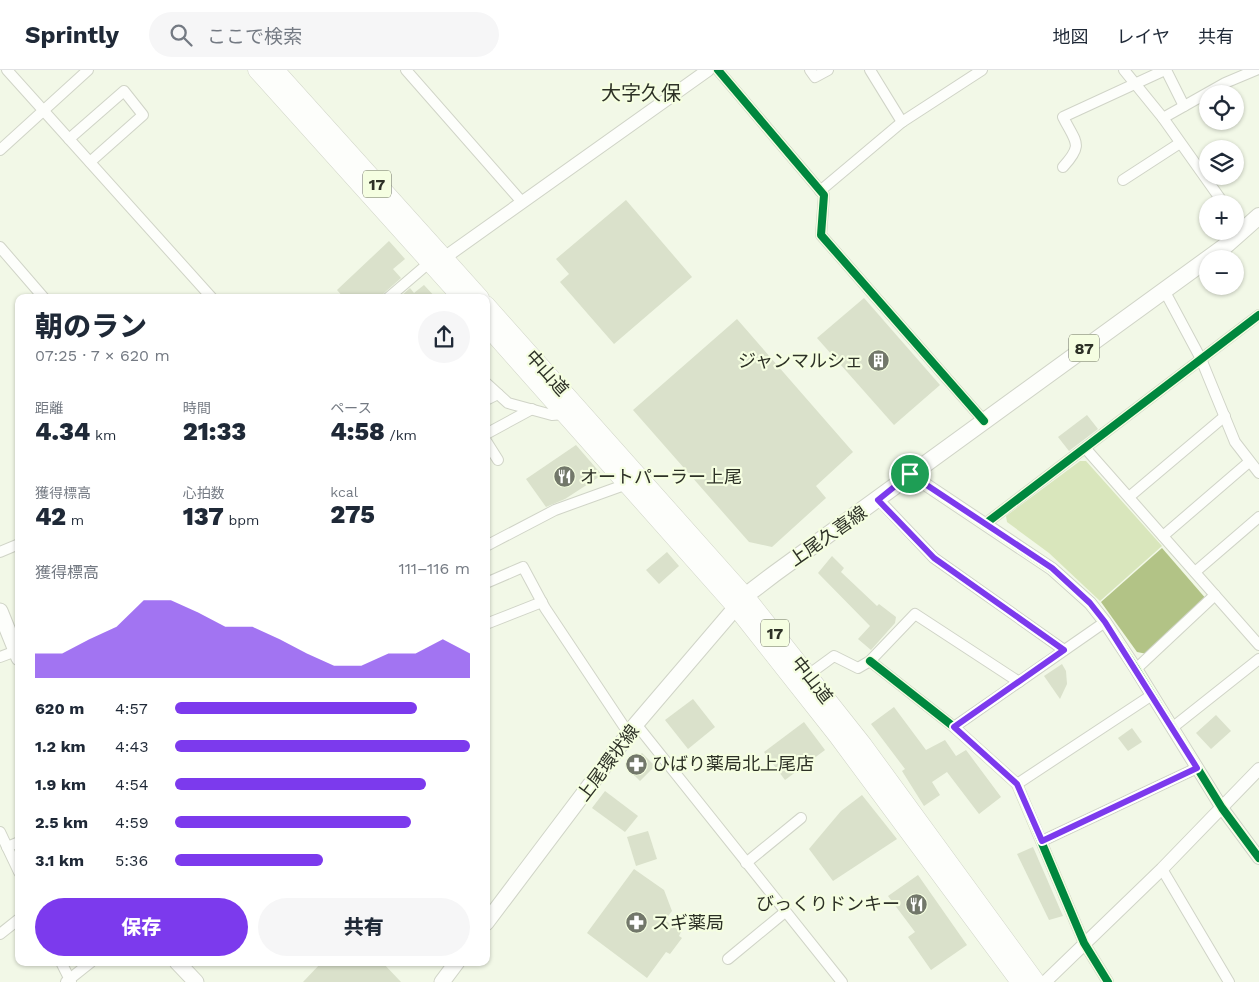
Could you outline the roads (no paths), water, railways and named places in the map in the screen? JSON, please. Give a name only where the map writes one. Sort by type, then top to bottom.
[{"type":"highway","name":"17","points":[[257,70],[437,260],[475,294]]},
{"type":"highway","name":"17","points":[[275,70],[437,260],[459,294]]},
{"type":"highway","name":"中山道","points":[[490,310],[740,601],[808,676],[863,745],[1036,982]]},
{"type":"highway","name":"中山道","points":[[490,330],[627,484],[740,601],[1020,982]]},
{"type":"main road","name":"上尾久喜線","points":[[1244,222],[1259,216]]},
{"type":"main road","name":"上尾久喜線","points":[[740,601],[1224,246],[1228,240]]},
{"type":"main road","name":"上尾環状線","points":[[490,919],[633,729],[740,601]]},
{"type":"main road","points":[[0,611],[15,650]]},
{"type":"main road","points":[[181,966],[196,982]]},
{"type":"main road","points":[[442,982],[454,966]]},
{"type":"street","points":[[7,70],[208,294]]},
{"type":"street","points":[[0,150],[88,70]]},
{"type":"street","points":[[406,70],[522,202]]},
{"type":"street","points":[[393,294],[437,260],[708,70]]},
{"type":"street","points":[[718,70],[824,195],[821,235],[984,421]]},
{"type":"street","points":[[810,70],[815,77],[828,70]]},
{"type":"street","points":[[870,70],[902,122]]},
{"type":"street","points":[[820,191],[902,122],[982,70]]},
{"type":"street","points":[[1124,70],[1163,118],[1218,195]]},
{"type":"street","points":[[1062,167],[1076,152],[1077,144],[1062,117],[1165,70],[1184,106]]},
{"type":"street","points":[[1163,118],[1225,83],[1256,70]]},
{"type":"street","points":[[69,139],[124,91],[143,115],[90,162]]},
{"type":"street","points":[[1123,180],[1180,142]]},
{"type":"street","points":[[0,247],[41,294]]},
{"type":"street","points":[[1164,290],[1201,359],[1235,442],[1259,473]]},
{"type":"street","points":[[985,524],[1086,449],[1259,315]]},
{"type":"street","points":[[490,387],[508,403],[552,415],[565,414]]},
{"type":"street","points":[[490,398],[498,394]]},
{"type":"street","points":[[490,432],[532,409]]},
{"type":"street","points":[[1129,498],[1224,416]]},
{"type":"street","points":[[490,448],[498,460]]},
{"type":"street","points":[[1086,449],[1215,595],[1257,638]]},
{"type":"street","points":[[1163,536],[1250,462]]},
{"type":"street","points":[[908,476],[1052,568],[1090,603],[1136,669],[1222,808],[1259,858]]},
{"type":"street","points":[[490,544],[555,510],[627,484]]},
{"type":"street","points":[[878,500],[934,558],[1064,650]]},
{"type":"street","points":[[1195,572],[1259,516]]},
{"type":"street","points":[[0,552],[15,546]]},
{"type":"street","points":[[490,581],[523,567],[542,602],[633,729],[746,863],[842,982]]},
{"type":"street","points":[[1136,669],[1215,595]]},
{"type":"street","points":[[490,622],[542,602]]},
{"type":"street","points":[[808,676],[834,656],[858,668],[870,661],[915,614],[1019,682]]},
{"type":"street","points":[[954,727],[1105,622]]},
{"type":"street","points":[[0,657],[15,655]]},
{"type":"street","points":[[1172,728],[1259,659]]},
{"type":"street","points":[[870,661],[954,727],[1017,784],[1084,943],[1108,982]]},
{"type":"street","points":[[1017,784],[1152,695]]},
{"type":"street","points":[[1042,841],[1197,768]]},
{"type":"street","points":[[1045,982],[1162,869],[1259,769]]},
{"type":"street","points":[[746,863],[801,818]]},
{"type":"street","points":[[0,832],[15,864]]},
{"type":"street","points":[[7,847],[15,844]]},
{"type":"street","points":[[1162,869],[1229,982]]},
{"type":"street","points":[[728,959],[785,912]]},
{"type":"street","points":[[0,934],[15,922]]},
{"type":"street","points":[[62,966],[68,981],[86,966]]},
{"type":"place","name":"ジャンマルシェ","points":[[879,361]]},
{"type":"place","name":"オートパーラー上尾","points":[[564,477]]},
{"type":"place","name":"ひばり薬局北上尾店","points":[[636,764]]},
{"type":"place","name":"びっくりドンキー","points":[[916,904]]},
{"type":"place","name":"スギ薬局","points":[[636,923]]},
{"type":"district","name":"大字久保","points":[[641,93]]}]
